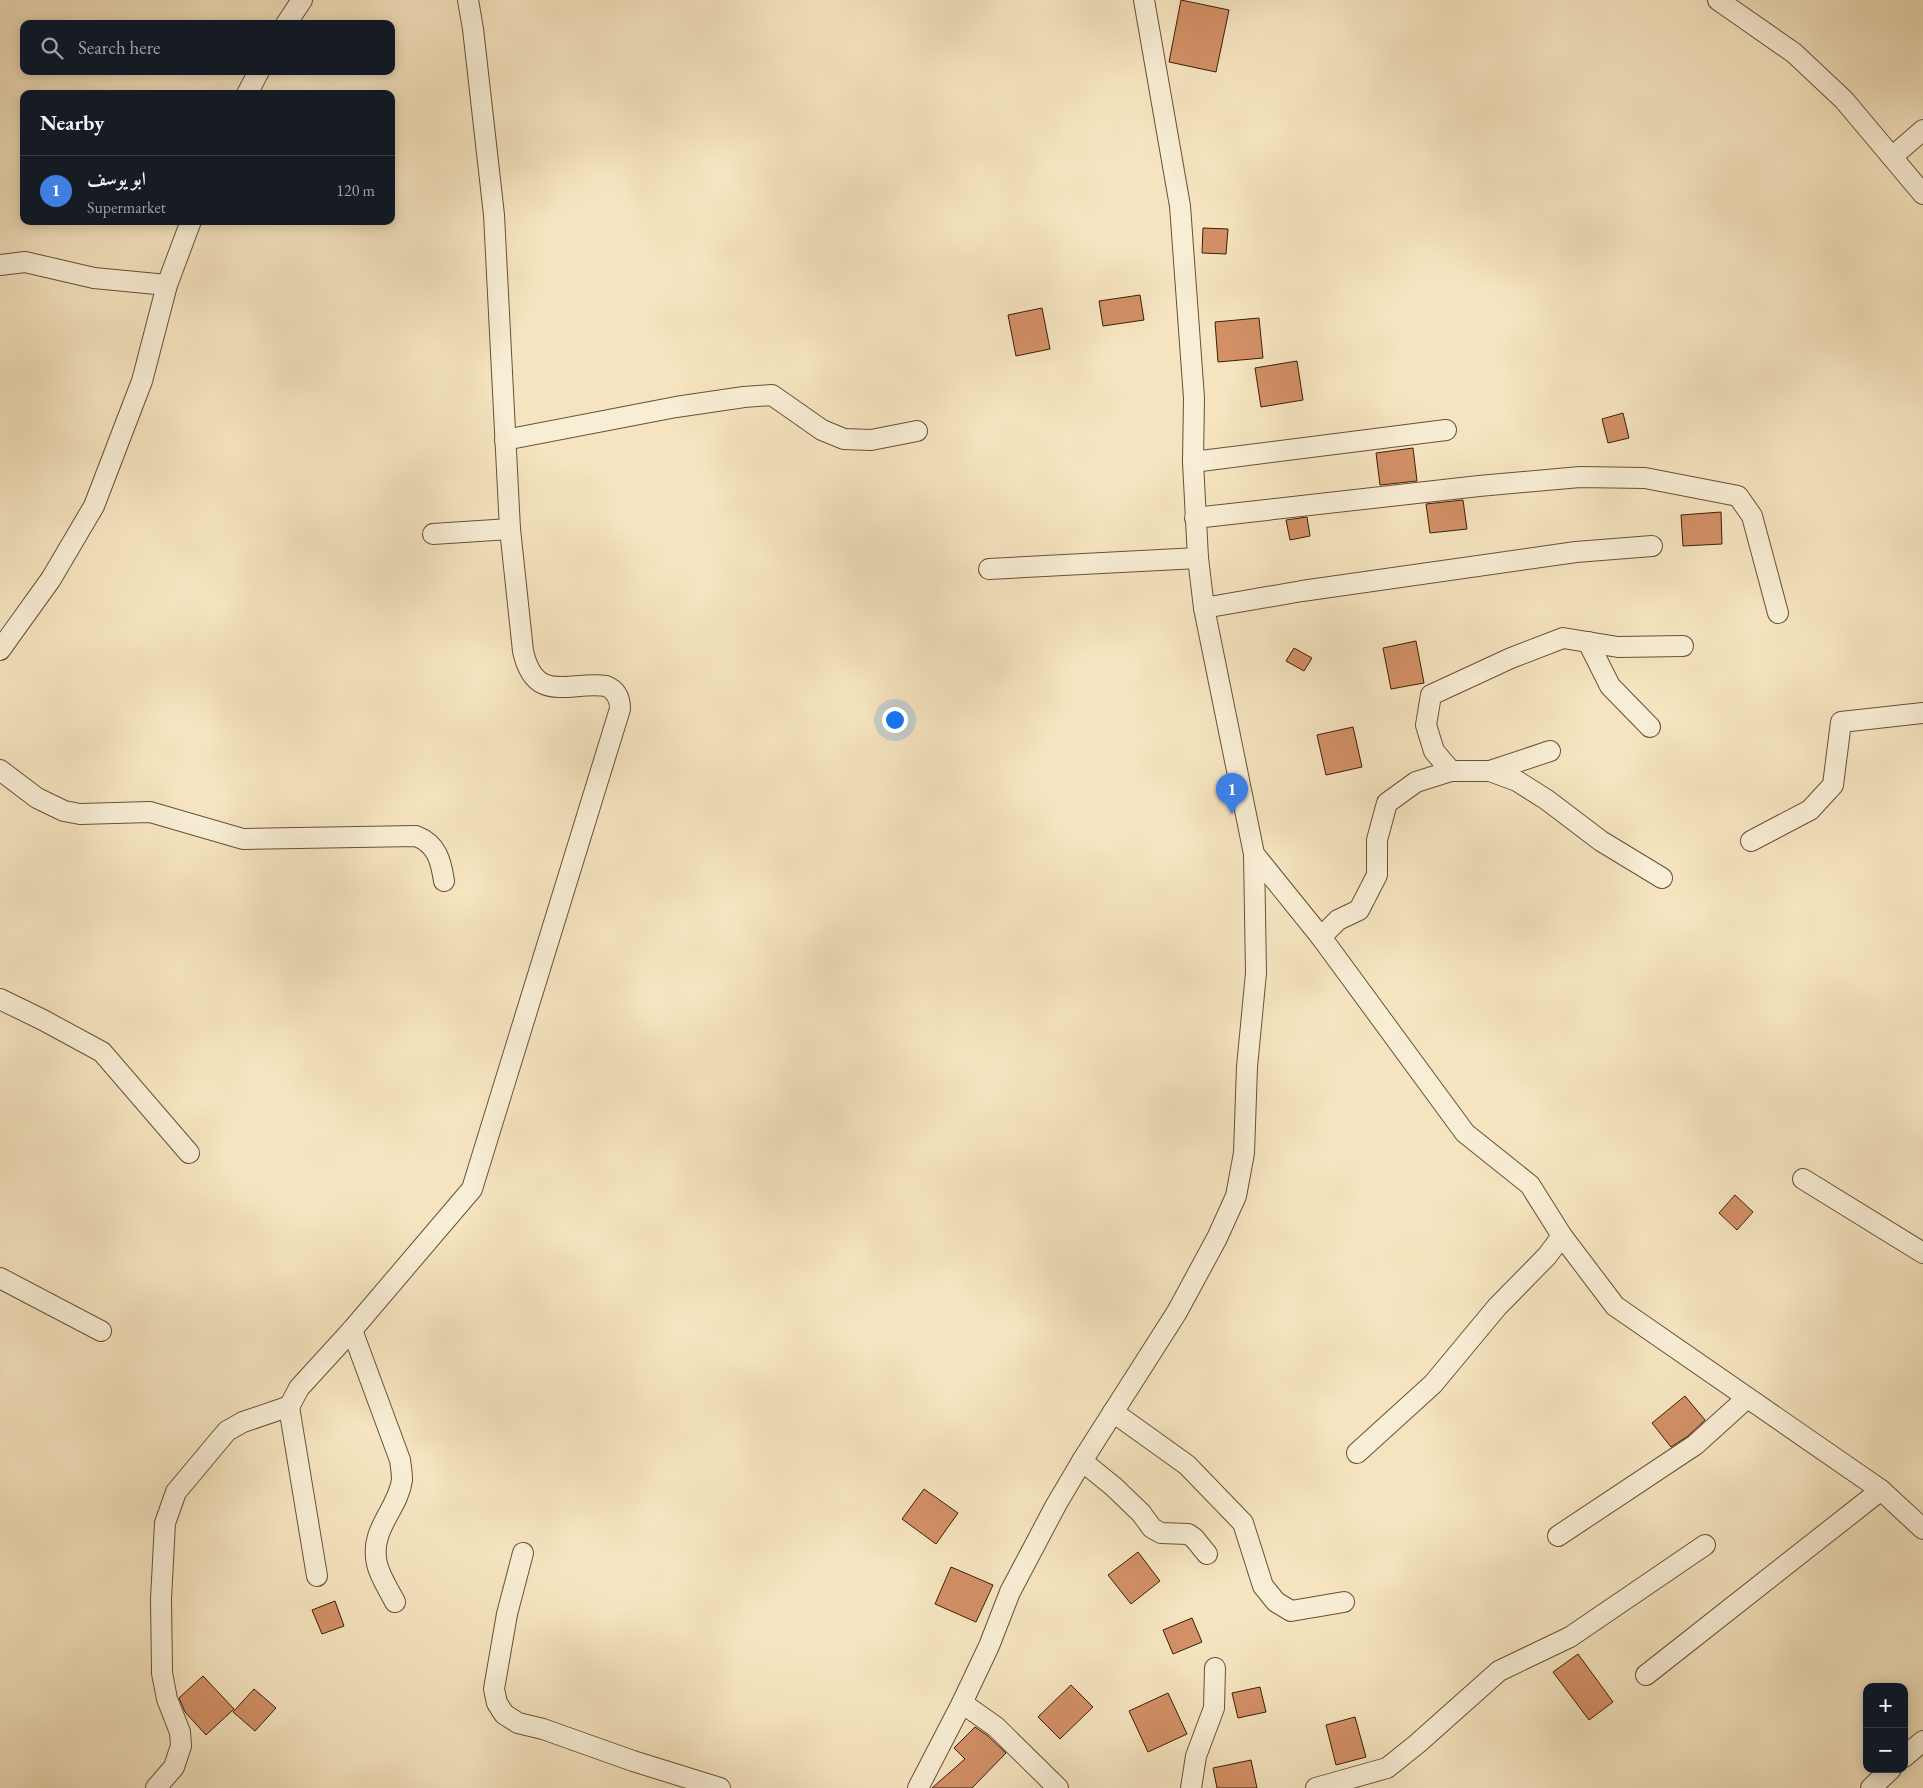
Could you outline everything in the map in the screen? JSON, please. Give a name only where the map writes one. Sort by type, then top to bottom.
[{"type":"street","points":[[317,1576],[290,1417],[290,1406],[299,1388],[352,1330],[472,1189],[619,712],[618,697],[609,687],[602,685],[551,687],[536,677],[530,670],[523,651],[510,529],[494,215],[468,0]]},
{"type":"street","points":[[918,1788],[990,1646],[1010,1592],[1056,1505],[1082,1460],[1177,1312],[1209,1254],[1236,1196],[1244,1153],[1247,1067],[1256,973],[1254,854],[1204,608],[1195,518],[1193,462],[1194,398],[1180,206],[1144,0]]},
{"type":"street","points":[[1718,0],[1794,52],[1844,100],[1923,194]]},
{"type":"street","points":[[288,20],[298,1]]},
{"type":"street","points":[[249,90],[257,75]]},
{"type":"street","points":[[1892,157],[1923,130]]},
{"type":"street","points":[[0,650],[51,579],[94,506],[142,381],[167,285],[190,225]]},
{"type":"street","points":[[0,265],[25,262],[94,278],[167,285]]},
{"type":"street","points":[[505,440],[676,407],[772,395],[822,430],[844,438],[872,440],[917,431]]},
{"type":"street","points":[[1193,462],[1446,430]]},
{"type":"street","points":[[1195,518],[1480,486],[1580,477],[1645,478],[1738,496],[1752,516],[1778,613]]},
{"type":"street","points":[[433,534],[510,529]]},
{"type":"street","points":[[1204,608],[1302,591],[1576,552],[1652,546]]},
{"type":"street","points":[[989,570],[1198,558]]},
{"type":"street","points":[[1451,771],[1434,751],[1426,725],[1431,695],[1511,658],[1563,638],[1618,647],[1682,646]]},
{"type":"street","points":[[1588,642],[1610,686],[1650,727]]},
{"type":"street","points":[[1751,841],[1810,810],[1833,785],[1841,722],[1923,714]]},
{"type":"street","points":[[1321,937],[1338,920],[1359,910],[1377,875],[1376,840],[1387,803],[1416,782],[1451,771],[1490,771],[1550,751]]},
{"type":"street","points":[[0,770],[37,798],[64,811],[80,814],[150,812],[243,839],[416,836],[428,842],[436,852],[442,865],[444,881]]},
{"type":"street","points":[[1490,771],[1517,781],[1547,800],[1600,841],[1662,878]]},
{"type":"street","points":[[1254,854],[1321,937],[1465,1132],[1530,1185],[1562,1236],[1615,1306],[1881,1490],[1923,1528]]},
{"type":"street","points":[[0,999],[102,1052],[190,1153]]},
{"type":"street","points":[[1803,1179],[1923,1253]]},
{"type":"street","points":[[1357,1453],[1433,1384],[1497,1308],[1547,1256],[1562,1236]]},
{"type":"street","points":[[0,1278],[102,1331]]},
{"type":"street","points":[[352,1330],[400,1460],[402,1480],[382,1524],[376,1546],[377,1566],[394,1602]]},
{"type":"street","points":[[1558,1536],[1695,1445],[1747,1398]]},
{"type":"street","points":[[156,1788],[174,1767],[181,1746],[180,1732],[167,1699],[162,1673],[161,1598],[164,1524],[176,1492],[228,1431],[243,1422],[290,1406]]},
{"type":"street","points":[[1113,1412],[1187,1465],[1243,1523],[1263,1586],[1276,1602],[1291,1610],[1344,1602]]},
{"type":"street","points":[[1082,1460],[1142,1513],[1152,1528],[1161,1533],[1188,1534],[1194,1538],[1207,1554]]},
{"type":"street","points":[[1646,1675],[1881,1490]]},
{"type":"street","points":[[1316,1788],[1387,1768],[1499,1671],[1570,1637],[1705,1545]]},
{"type":"street","points":[[523,1553],[507,1614],[494,1689],[497,1703],[504,1714],[518,1723],[543,1729],[700,1785],[720,1788]]},
{"type":"street","points":[[1191,1788],[1196,1756],[1214,1708],[1214,1668]]},
{"type":"street","points":[[962,1703],[996,1727],[1058,1788]]},
{"type":"street","points":[[1908,1753],[1923,1741]]},
{"type":"street","points":[[1872,1788],[1886,1773]]},
{"type":"building","points":[[1181,0],[1229,10],[1216,72],[1169,62]]},
{"type":"building","points":[[1203,228],[1228,229],[1226,254],[1202,253]]},
{"type":"building","points":[[1140,295],[1144,320],[1103,326],[1099,301]]},
{"type":"building","points":[[1042,308],[1050,349],[1016,356],[1008,315]]},
{"type":"building","points":[[1259,318],[1263,358],[1218,362],[1215,322]]},
{"type":"building","points":[[1297,361],[1303,400],[1261,407],[1255,368]]},
{"type":"building","points":[[1623,413],[1629,438],[1608,443],[1602,419]]},
{"type":"building","points":[[1413,448],[1417,481],[1380,485],[1376,453]]},
{"type":"building","points":[[1463,500],[1467,529],[1430,533],[1426,504]]},
{"type":"building","points":[[1721,512],[1722,544],[1683,546],[1681,515]]},
{"type":"building","points":[[1307,517],[1310,536],[1290,540],[1286,520]]},
{"type":"building","points":[[1416,641],[1424,683],[1391,689],[1383,648]]},
{"type":"building","points":[[1294,648],[1312,658],[1304,671],[1286,661]]},
{"type":"building","points":[[1353,727],[1362,767],[1326,775],[1317,735]]},
{"type":"building","points":[[1735,1195],[1753,1212],[1737,1230],[1719,1213]]},
{"type":"building","points":[[1685,1396],[1705,1420],[1688,1436],[1671,1447],[1652,1423]]},
{"type":"building","points":[[924,1489],[958,1513],[936,1544],[902,1519]]},
{"type":"building","points":[[1138,1552],[1160,1581],[1131,1604],[1108,1575]]},
{"type":"building","points":[[951,1567],[993,1585],[976,1622],[935,1604]]},
{"type":"building","points":[[335,1601],[344,1626],[322,1634],[312,1610]]},
{"type":"building","points":[[1192,1618],[1202,1642],[1173,1654],[1163,1630]]},
{"type":"building","points":[[1578,1654],[1613,1702],[1589,1720],[1553,1672]]},
{"type":"building","points":[[203,1676],[234,1709],[206,1735],[185,1712],[179,1698]]},
{"type":"building","points":[[1071,1685],[1093,1707],[1060,1739],[1038,1717]]},
{"type":"building","points":[[1260,1687],[1266,1712],[1238,1718],[1232,1693]]},
{"type":"building","points":[[254,1689],[276,1708],[255,1731],[233,1712]]},
{"type":"building","points":[[1168,1693],[1187,1734],[1148,1752],[1129,1711]]},
{"type":"building","points":[[1355,1717],[1366,1757],[1336,1765],[1326,1725]]},
{"type":"building","points":[[975,1727],[1006,1753],[972,1788],[932,1788],[965,1759],[954,1748]]},
{"type":"building","points":[[1251,1760],[1257,1788],[1217,1788],[1213,1768]]},
{"type":"place","name":"ابو يوسف","points":[[1232,814]]}]
